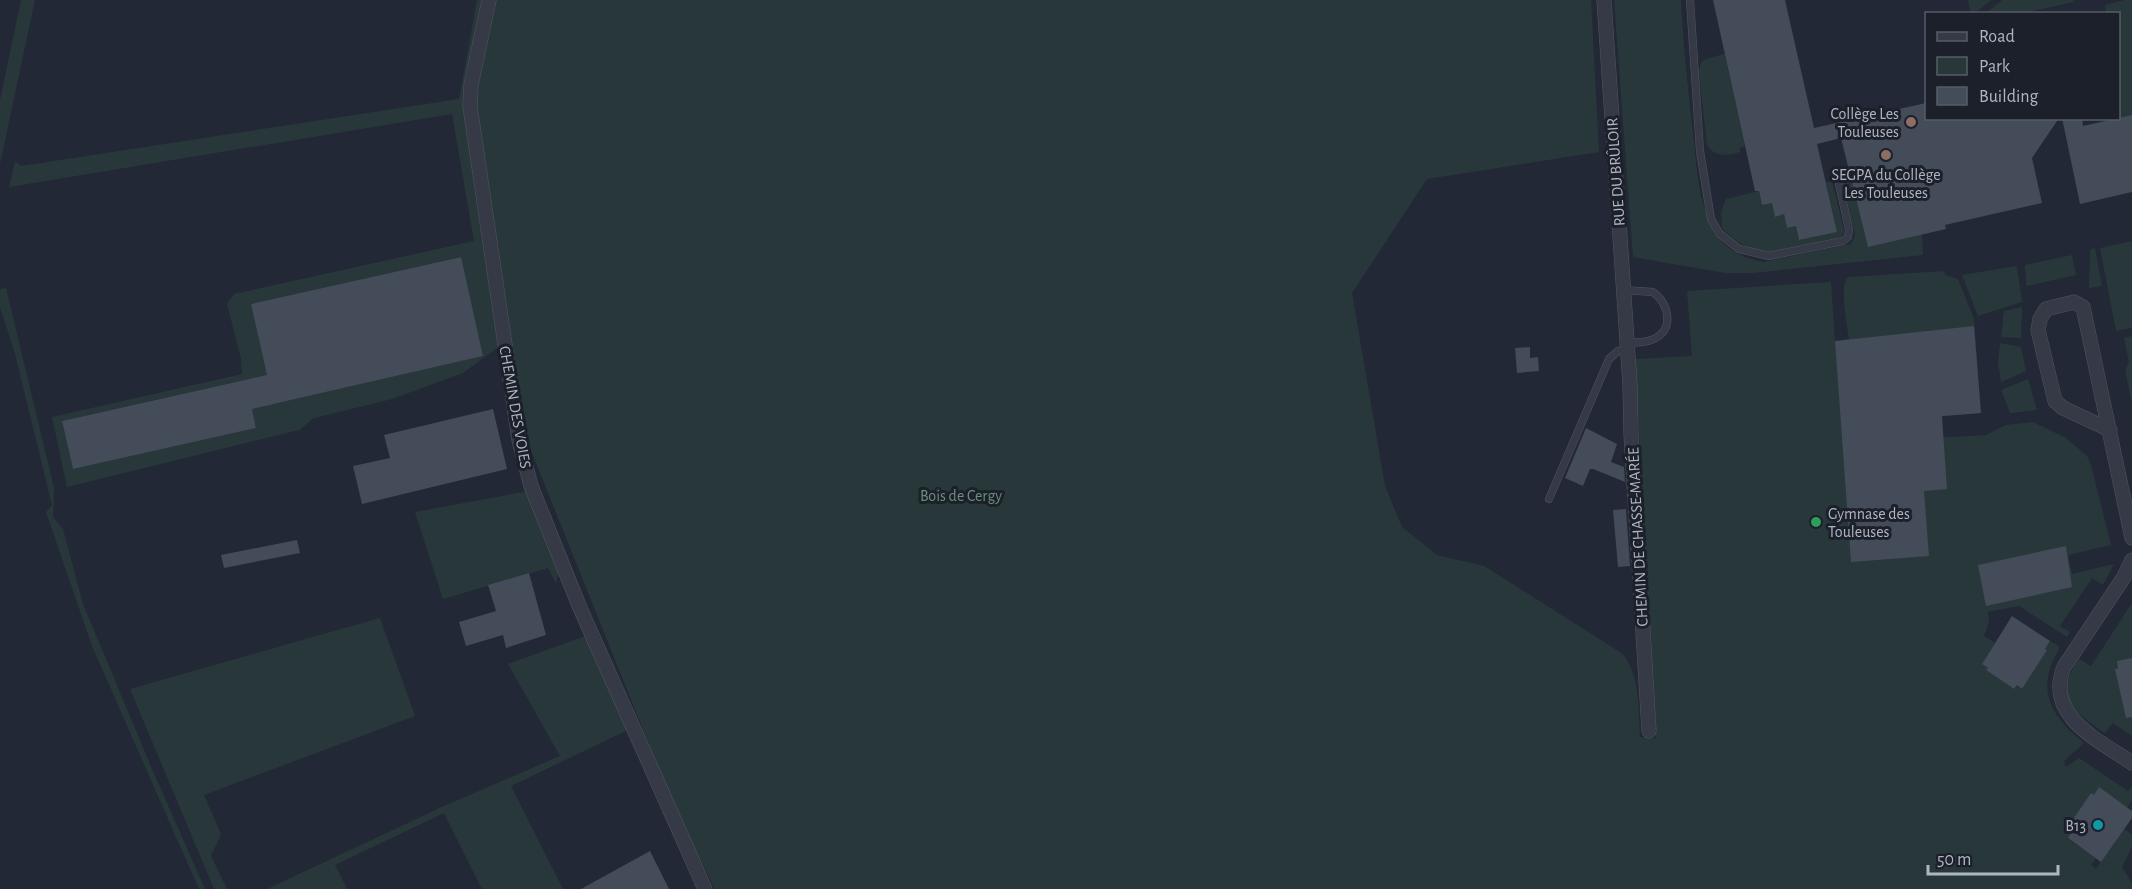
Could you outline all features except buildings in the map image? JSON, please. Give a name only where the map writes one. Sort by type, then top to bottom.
[{"type":"street","name":"CHEMIN DES VOIES","points":[[489,0],[471,85],[470,106],[519,440],[531,486],[580,608],[705,889]]},
{"type":"street","name":"RUE DU BRÛLOIR","points":[[1604,0],[1627,345]]},
{"type":"street","points":[[2110,430],[2063,408],[2055,401],[2038,330],[2040,319],[2046,309],[2074,302],[2083,307],[2130,518],[2132,537]]},
{"type":"street","name":"CHEMIN DE CHASSE-MARÉE","points":[[1627,345],[1649,731]]},
{"type":"street","points":[[2131,564],[2064,667],[2060,690],[2063,705],[2075,723],[2132,763]]},
{"type":"lane","points":[[1690,0],[1700,151],[1709,210],[1720,234],[1739,249],[1763,256],[1803,251],[1843,241],[1848,237],[1849,230],[1839,183]]},
{"type":"lane","points":[[1549,499],[1609,359],[1627,345],[1649,341],[1664,331],[1668,313],[1666,304],[1653,292],[1623,290]]},
{"type":"green space","points":[[21,0],[35,0],[0,164],[0,100]]},
{"type":"green space","points":[[477,0],[482,0],[464,95],[501,345],[463,373],[392,399],[314,418],[299,430],[67,487],[52,417],[242,374],[241,359],[227,304],[234,294],[474,241],[452,114],[9,187],[15,161],[21,166],[459,99]],"holes":[[[460,257],[483,356],[274,404],[251,304]],[[245,380],[256,428],[73,469],[62,421]]]},
{"type":"green space","name":"Bois de Cergy","points":[[494,0],[1591,0],[1599,152],[1427,179],[1352,293],[1385,486],[1402,527],[1437,555],[1484,566],[1623,654],[1636,684],[1640,737],[1656,738],[1635,359],[1692,356],[1687,291],[1831,282],[1835,341],[1849,339],[1844,297],[1845,282],[1848,277],[1944,271],[1945,275],[1958,279],[1974,319],[1981,413],[1936,417],[1937,438],[1986,435],[2006,425],[2033,422],[2066,438],[2087,456],[2091,465],[2111,545],[2068,555],[2072,574],[2114,564],[2103,585],[2092,578],[2060,626],[2070,632],[2067,637],[2019,606],[1988,612],[1989,622],[1984,636],[1995,643],[1982,664],[1988,668],[1986,670],[2014,689],[2017,685],[2022,689],[2047,650],[2045,649],[2050,641],[2060,647],[2048,676],[2047,688],[2050,700],[2062,722],[2084,743],[2064,761],[2066,767],[2079,758],[2128,791],[2132,786],[2132,800],[2127,808],[2099,788],[2094,795],[2091,794],[2065,831],[2070,835],[2068,839],[2096,858],[2091,865],[2096,869],[2124,829],[2132,834],[2132,847],[2122,867],[2132,883],[2132,889],[715,889],[674,807],[530,448],[471,118]]},
{"type":"green space","points":[[1614,0],[1681,0],[1701,196],[1714,231],[1729,248],[1742,256],[1763,262],[1851,244],[1855,235],[1842,179],[1852,177],[1855,190],[1852,192],[1853,199],[1857,203],[1868,246],[1922,234],[1923,255],[1753,273],[1725,273],[1633,257]]},
{"type":"green space","points":[[1968,0],[1991,0],[1976,12],[1971,12]]},
{"type":"green space","points":[[2002,0],[2073,0],[2074,2],[2028,12],[1987,12]]},
{"type":"green space","points":[[2132,0],[2132,115],[2120,118],[2120,12],[2106,12],[2105,5]]},
{"type":"green space","points":[[1742,49],[1725,56],[1745,146],[1739,148],[1740,152],[1717,154],[1707,145],[1699,72],[1701,62]]},
{"type":"green space","points":[[1832,181],[1844,230],[1841,237],[1769,252],[1743,245],[1722,228],[1721,212],[1726,199],[1759,191],[1762,205],[1772,203],[1775,216],[1784,214],[1787,228],[1796,226],[1799,240],[1837,232],[1826,182]]},
{"type":"green space","points":[[2132,241],[2132,328],[2116,331],[2100,248]]},
{"type":"green space","points":[[2095,248],[2102,286],[2089,288],[2090,250]]},
{"type":"green space","points":[[2072,255],[2076,275],[2026,286],[2025,265]]},
{"type":"green space","points":[[2017,266],[2022,302],[1978,316],[1962,275]]},
{"type":"green space","points":[[6,288],[54,488],[53,517],[63,529],[83,604],[205,889],[199,889],[92,646],[46,512],[52,505],[15,354],[0,307],[0,289]]},
{"type":"green space","points":[[2022,307],[2021,338],[2001,337],[2004,311]]},
{"type":"green space","points":[[2132,336],[2132,404],[2125,370],[2129,362],[2124,338]]},
{"type":"green space","points":[[2000,343],[2021,347],[2026,371],[2001,382],[1998,363]]},
{"type":"green space","points":[[2028,379],[2037,410],[2010,413],[2001,390]]},
{"type":"green space","points":[[529,491],[559,572],[556,583],[548,568],[443,599],[415,512]]},
{"type":"green space","points":[[2132,603],[2132,658],[2115,669],[2132,704],[2132,736],[2113,723],[2105,733],[2076,710],[2067,693],[2071,672],[2079,659],[2091,666]]},
{"type":"green space","points":[[380,618],[415,716],[204,795],[221,834],[211,856],[227,889],[214,889],[130,689]]},
{"type":"green space","points":[[585,636],[628,730],[511,786],[563,889],[482,889],[444,813],[335,865],[347,889],[267,889],[444,806],[560,756],[508,664]]},
{"type":"place","name":"Collège Les Touleuses","points":[[1911,122]]},
{"type":"place","name":"SEGPA du Collège Les Touleuses","points":[[1886,155]]},
{"type":"place","name":"Gymnase des Touleuses","points":[[1816,522]]},
{"type":"place","name":"B13","points":[[2098,825]]}]
